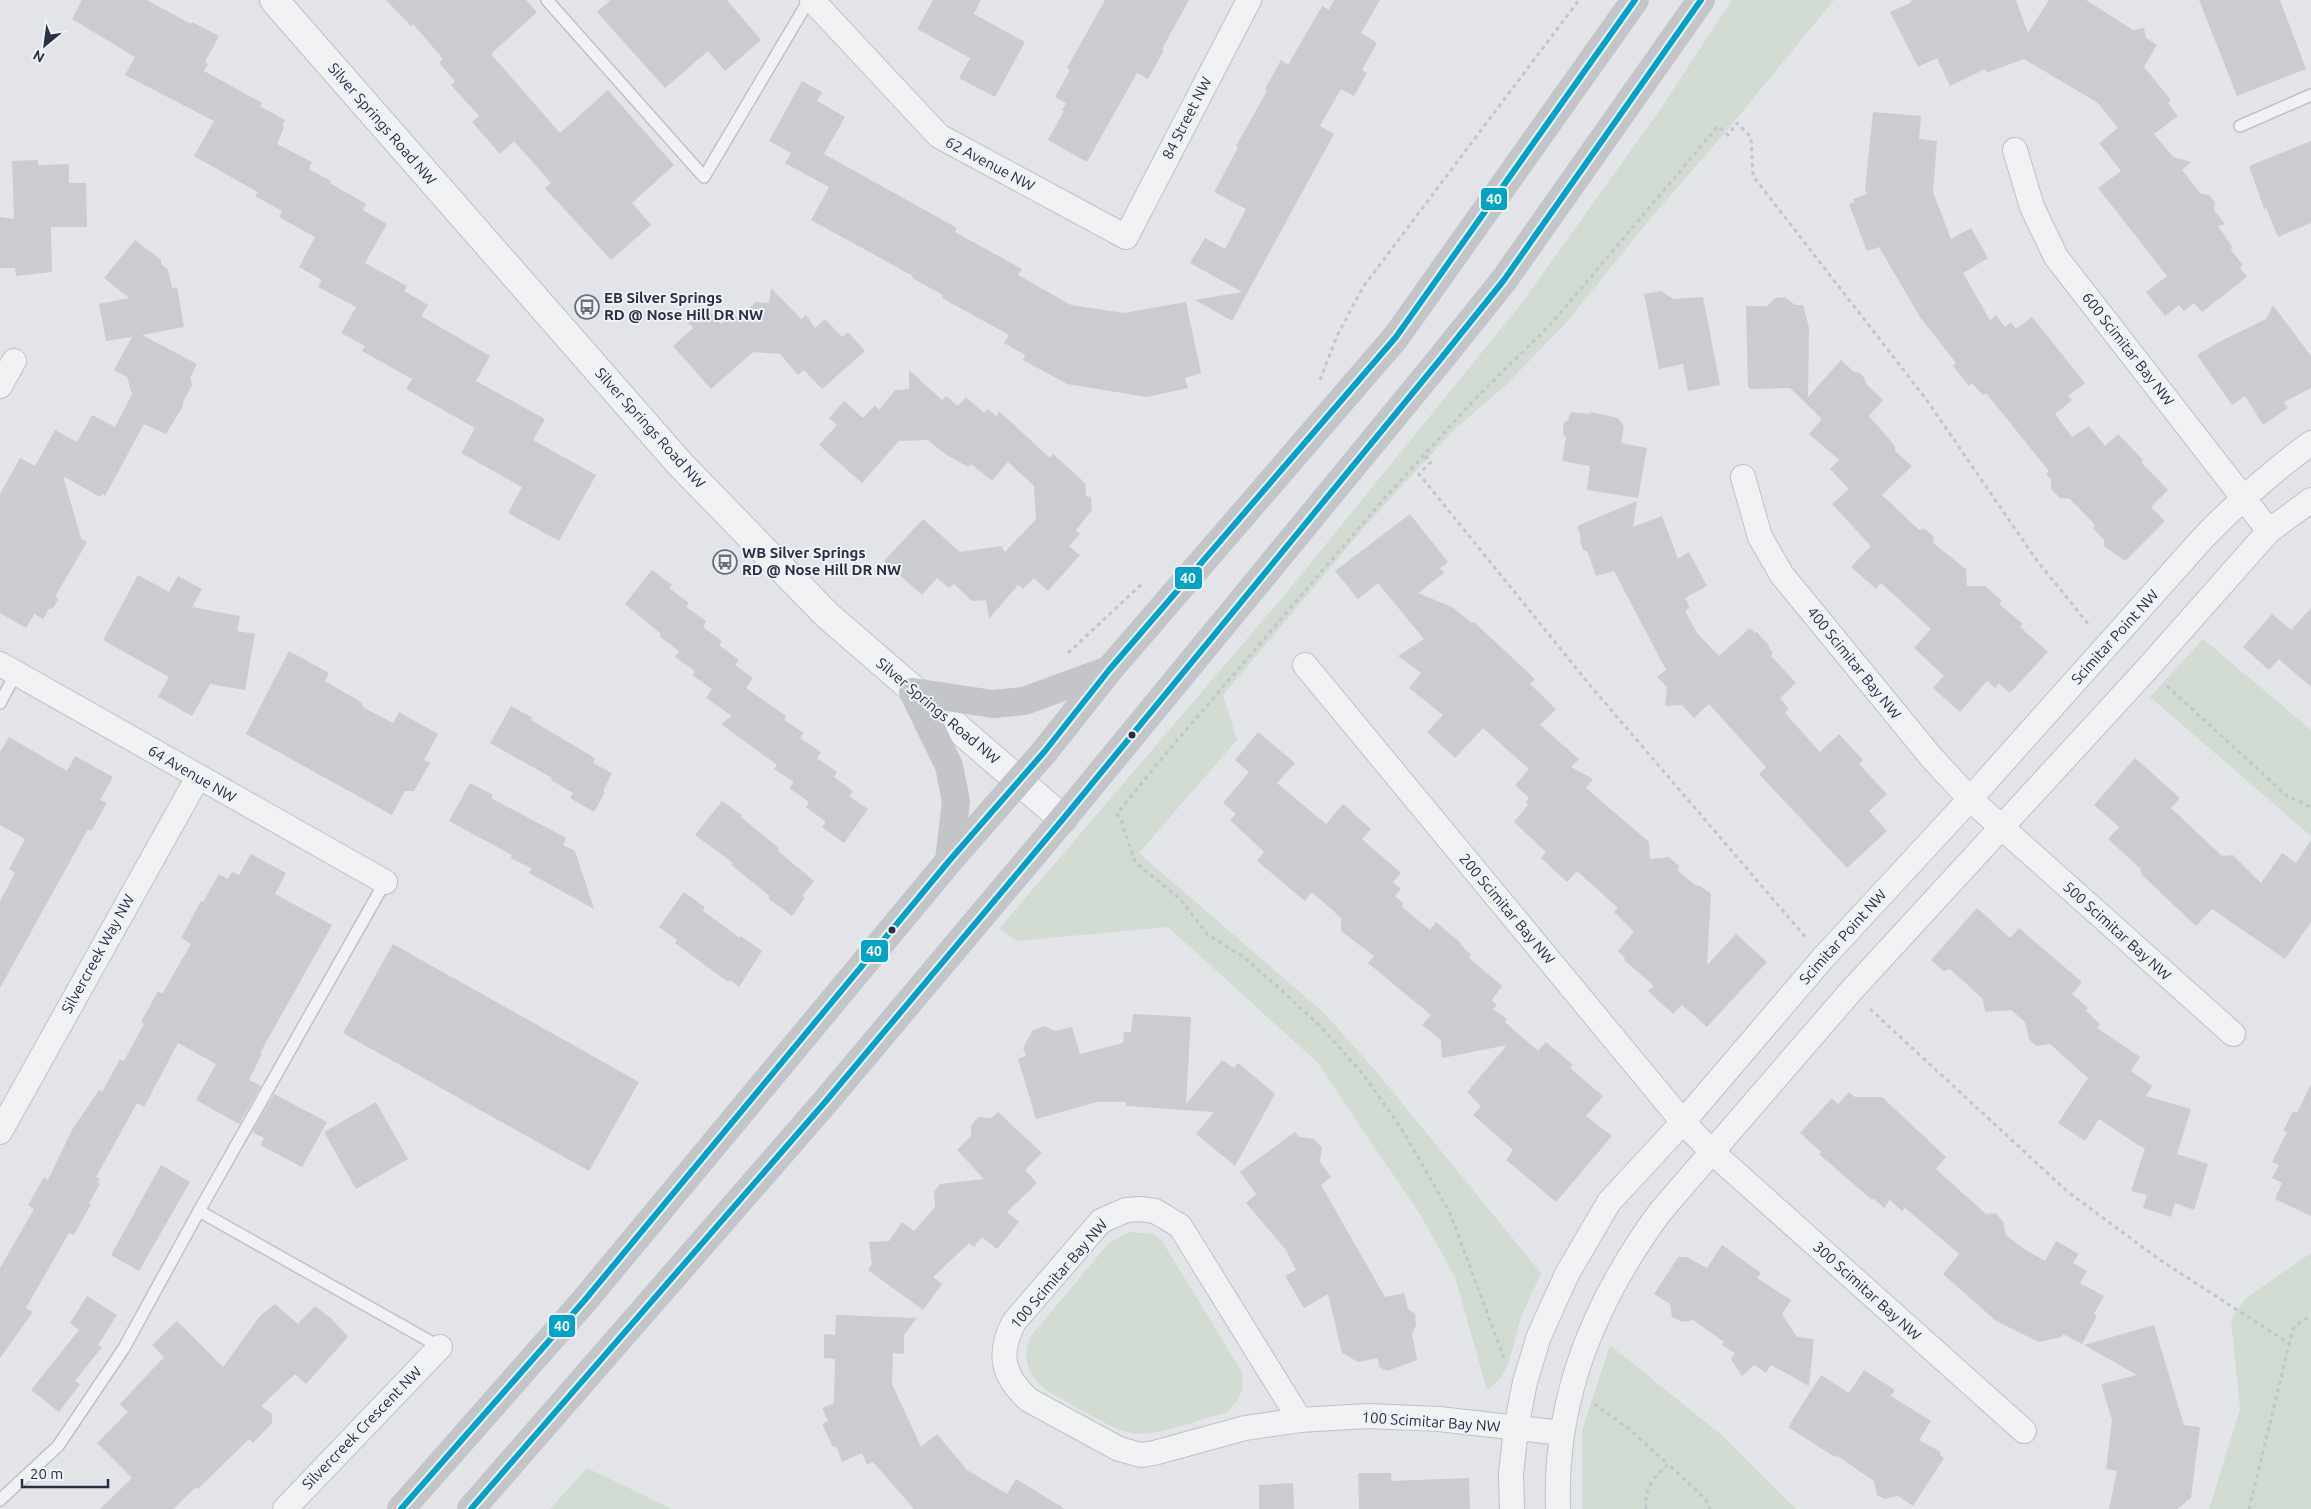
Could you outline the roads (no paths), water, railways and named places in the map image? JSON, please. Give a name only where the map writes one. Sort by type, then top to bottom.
[{"type":"main road","points":[[401,1509],[584,1301],[949,861],[1020,781],[1109,670],[1396,337],[1635,0]]},
{"type":"main road","points":[[471,1509],[826,1101],[1063,819],[1504,280],[1700,0]]},
{"type":"main road","points":[[913,692],[992,704],[1024,701],[1109,670]]},
{"type":"main road","points":[[913,692],[949,766],[953,784],[956,801],[949,861]]},
{"type":"street","name":"Silver Springs Road NW","points":[[274,0],[680,464],[827,615],[913,692],[1063,819]]},
{"type":"street","name":"62 Avenue NW","points":[[810,0],[939,136],[1126,237]]},
{"type":"street","name":"84 Street NW","points":[[1126,237],[1249,0]]},
{"type":"street","name":"600 Scimitar Bay NW","points":[[2016,150],[2032,207],[2056,257],[2269,531]]},
{"type":"street","points":[[0,386],[14,361]]},
{"type":"street","name":"Scimitar Point NW","points":[[1512,1509],[1510,1474],[1516,1428],[1525,1382],[1539,1336],[1571,1266],[1609,1202],[1683,1122],[1823,958],[1970,799],[2203,538],[2243,497],[2276,468],[2311,443]]},
{"type":"street","name":"400 Scimitar Bay NW","points":[[1743,477],[1760,537],[1782,575],[1932,758],[1970,799],[2002,827]]},
{"type":"street","points":[[1558,1509],[1557,1480],[1562,1433],[1578,1367],[1601,1306],[1642,1236],[1711,1151],[1851,991],[2269,531],[2311,500]]},
{"type":"street","name":"200 Scimitar Bay NW","points":[[1305,665],[1683,1122],[1711,1151]]},
{"type":"street","name":"64 Avenue NW","points":[[8,669],[385,882]]},
{"type":"street","name":"Silvercreek Way NW","points":[[0,1132],[198,777]]},
{"type":"street","name":"500 Scimitar Bay NW","points":[[2002,827],[2233,1034]]},
{"type":"street","name":"300 Scimitar Bay NW","points":[[1711,1151],[2024,1431]]},
{"type":"street","name":"100 Scimitar Bay NW","points":[[1300,1420],[1180,1226],[1155,1211],[1126,1210],[1101,1221],[1014,1322],[1004,1348],[1004,1362],[1009,1377],[1018,1390],[1029,1400],[1118,1449],[1132,1453],[1154,1453],[1245,1428],[1300,1420],[1368,1416],[1439,1419],[1562,1433]]},
{"type":"street","name":"Silvercreek Crescent NW","points":[[285,1509],[440,1347]]},
{"type":"lane","points":[[547,0],[704,177],[810,0]]},
{"type":"lane","points":[[2240,126],[2311,95]]},
{"type":"lane","points":[[0,703],[8,669]]},
{"type":"lane","points":[[0,1500],[58,1446],[124,1348],[199,1211],[385,882]]},
{"type":"lane","points":[[199,1211],[440,1347]]},
{"type":"place","name":"EB Silver Springs RD @ Nose Hill DR NW","points":[[587,307]]},
{"type":"place","name":"WB Silver Springs RD @ Nose Hill DR NW","points":[[725,562]]}]
